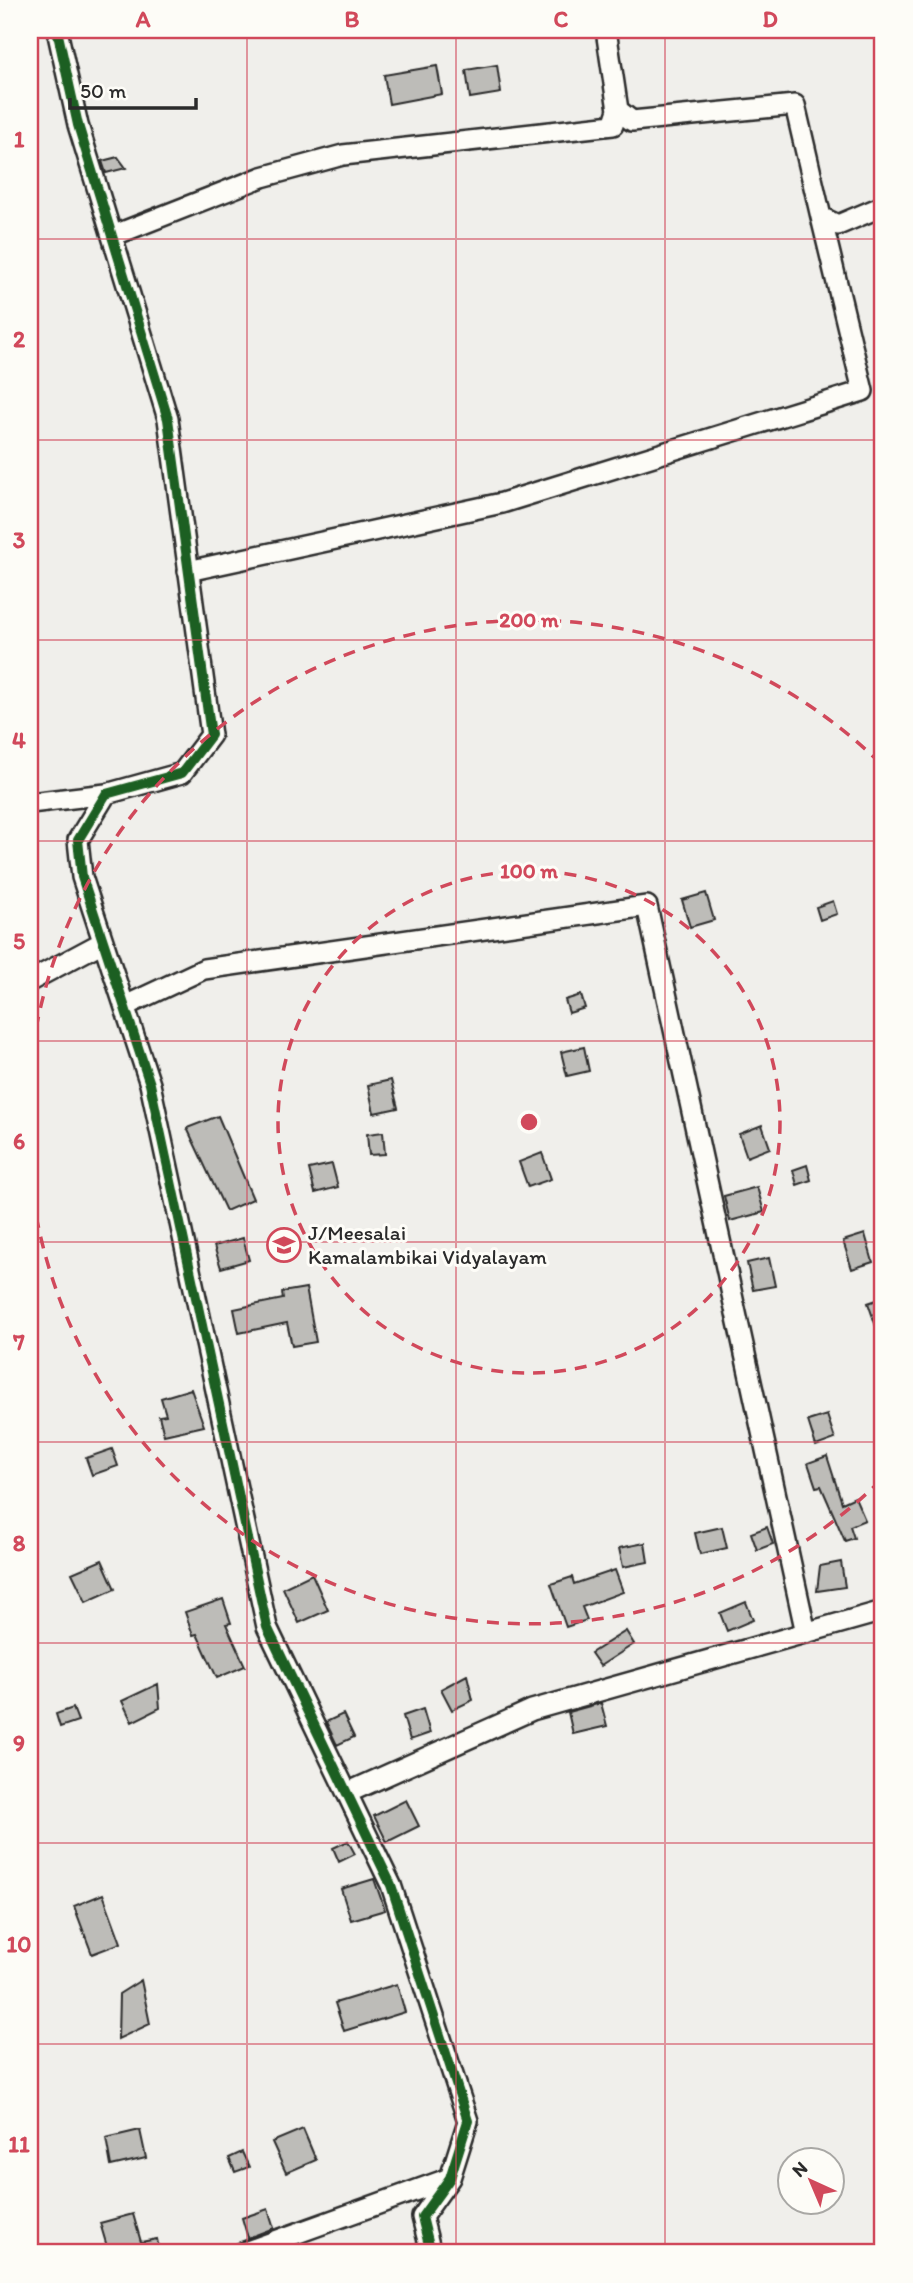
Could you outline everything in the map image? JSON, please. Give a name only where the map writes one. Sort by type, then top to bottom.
[{"type":"street","points":[[30,803],[106,794],[182,773],[211,734],[168,419],[78,125],[57,30]]},
{"type":"street","points":[[112,236],[262,177],[343,155],[613,125],[618,110],[606,30]]},
{"type":"street","points":[[188,571],[502,503],[863,391],[795,105],[632,121],[618,110]]},
{"type":"street","points":[[821,217],[838,225],[883,206]]},
{"type":"street","points":[[106,794],[78,840],[82,877],[150,1084],[267,1627],[391,1885],[468,2121],[450,2178],[422,2217],[430,2253]]},
{"type":"street","points":[[125,1006],[204,969],[647,906],[806,1633]]},
{"type":"street","points":[[30,981],[103,942]]},
{"type":"street","points":[[347,1793],[532,1710],[883,1611]]},
{"type":"street","points":[[370,2207],[450,2178]]},
{"type":"street","points":[[242,2253],[450,2178]]},
{"type":"building","points":[[497,65],[501,93],[470,98],[466,70]]},
{"type":"building","points":[[437,66],[442,94],[389,104],[384,75]]},
{"type":"building","points":[[118,157],[126,168],[106,173],[102,161]]},
{"type":"building","points":[[706,893],[714,920],[690,927],[682,900]]},
{"type":"building","points":[[833,901],[837,914],[820,920],[816,907]]},
{"type":"building","points":[[581,995],[585,1008],[569,1013],[565,1000]]},
{"type":"building","points":[[584,1047],[589,1071],[567,1076],[561,1052]]},
{"type":"building","points":[[391,1080],[398,1108],[374,1113],[368,1085]]},
{"type":"building","points":[[218,1116],[253,1199],[226,1211],[187,1128]]},
{"type":"building","points":[[762,1125],[770,1148],[747,1157],[739,1134]]},
{"type":"building","points":[[383,1132],[385,1154],[369,1155],[367,1134]]},
{"type":"building","points":[[542,1153],[551,1179],[528,1187],[519,1162]]},
{"type":"building","points":[[332,1164],[338,1187],[315,1193],[309,1169]]},
{"type":"building","points":[[807,1165],[811,1180],[797,1185],[793,1170]]},
{"type":"building","points":[[757,1187],[764,1212],[730,1221],[724,1196]]},
{"type":"building","points":[[865,1234],[873,1262],[852,1269],[843,1241]]},
{"type":"building","points":[[243,1238],[249,1260],[221,1268],[214,1246]]},
{"type":"building","points":[[769,1258],[775,1286],[753,1290],[747,1263]]},
{"type":"building","points":[[306,1288],[316,1342],[292,1346],[287,1323],[239,1333],[234,1309],[283,1299],[282,1292]]},
{"type":"building","points":[[883,1298],[883,1341],[881,1341],[868,1303]]},
{"type":"building","points":[[191,1389],[204,1426],[164,1435],[159,1416],[166,1415],[161,1398]]},
{"type":"building","points":[[827,1415],[835,1439],[816,1446],[808,1421]]},
{"type":"building","points":[[112,1449],[118,1466],[92,1475],[86,1458]]},
{"type":"building","points":[[827,1456],[842,1503],[855,1497],[865,1520],[850,1526],[854,1538],[845,1541],[821,1486],[816,1487],[808,1463]]},
{"type":"building","points":[[722,1527],[727,1548],[700,1554],[695,1533]]},
{"type":"building","points":[[767,1527],[773,1544],[757,1550],[751,1533]]},
{"type":"building","points":[[645,1543],[648,1562],[623,1567],[619,1548]]},
{"type":"building","points":[[102,1560],[115,1589],[86,1602],[72,1573]]},
{"type":"building","points":[[841,1562],[845,1587],[817,1591],[820,1566]]},
{"type":"building","points":[[615,1570],[623,1592],[582,1607],[587,1620],[566,1627],[551,1584],[572,1577],[574,1584]]},
{"type":"building","points":[[312,1574],[328,1610],[299,1623],[283,1588]]},
{"type":"building","points":[[223,1599],[231,1623],[226,1624],[245,1666],[217,1678],[197,1634],[193,1635],[185,1612]]},
{"type":"building","points":[[746,1602],[753,1620],[727,1631],[720,1613]]},
{"type":"building","points":[[626,1631],[634,1644],[600,1666],[591,1653]]},
{"type":"building","points":[[467,1675],[473,1700],[452,1710],[441,1689]]},
{"type":"building","points":[[158,1684],[160,1708],[132,1722],[122,1701]]},
{"type":"building","points":[[601,1703],[607,1726],[573,1734],[568,1712]]},
{"type":"building","points":[[73,1708],[78,1721],[60,1727],[56,1714]]},
{"type":"building","points":[[423,1709],[430,1733],[410,1740],[403,1716]]},
{"type":"building","points":[[343,1714],[354,1737],[337,1745],[326,1722]]},
{"type":"building","points":[[406,1800],[419,1826],[387,1842],[374,1816]]},
{"type":"building","points":[[348,1841],[355,1854],[339,1862],[333,1848]]},
{"type":"building","points":[[374,1879],[385,1910],[351,1920],[341,1889]]},
{"type":"building","points":[[103,1894],[121,1943],[92,1954],[74,1906]]},
{"type":"building","points":[[141,1980],[150,2024],[118,2039],[119,1994]]},
{"type":"building","points":[[397,1984],[405,2012],[344,2031],[335,2003]]},
{"type":"building","points":[[303,2129],[316,2160],[286,2173],[272,2142]]},
{"type":"building","points":[[140,2130],[146,2158],[111,2166],[106,2138]]},
{"type":"building","points":[[242,2152],[249,2167],[235,2172],[229,2158]]},
{"type":"building","points":[[268,2209],[274,2228],[248,2238],[242,2218]]},
{"type":"building","points":[[133,2214],[141,2242],[157,2239],[160,2253],[119,2253],[118,2248],[124,2246],[108,2250],[100,2223]]},
{"type":"cycle path","points":[[57,30],[78,125],[168,419],[211,735],[182,773],[106,794],[78,840],[82,877],[150,1084],[267,1627],[391,1885],[468,2121],[450,2178],[422,2217],[431,2253]]},
{"type":"place","name":"J/Meesalai Kamalambikai Vidyalayam","points":[[284,1245]]}]
